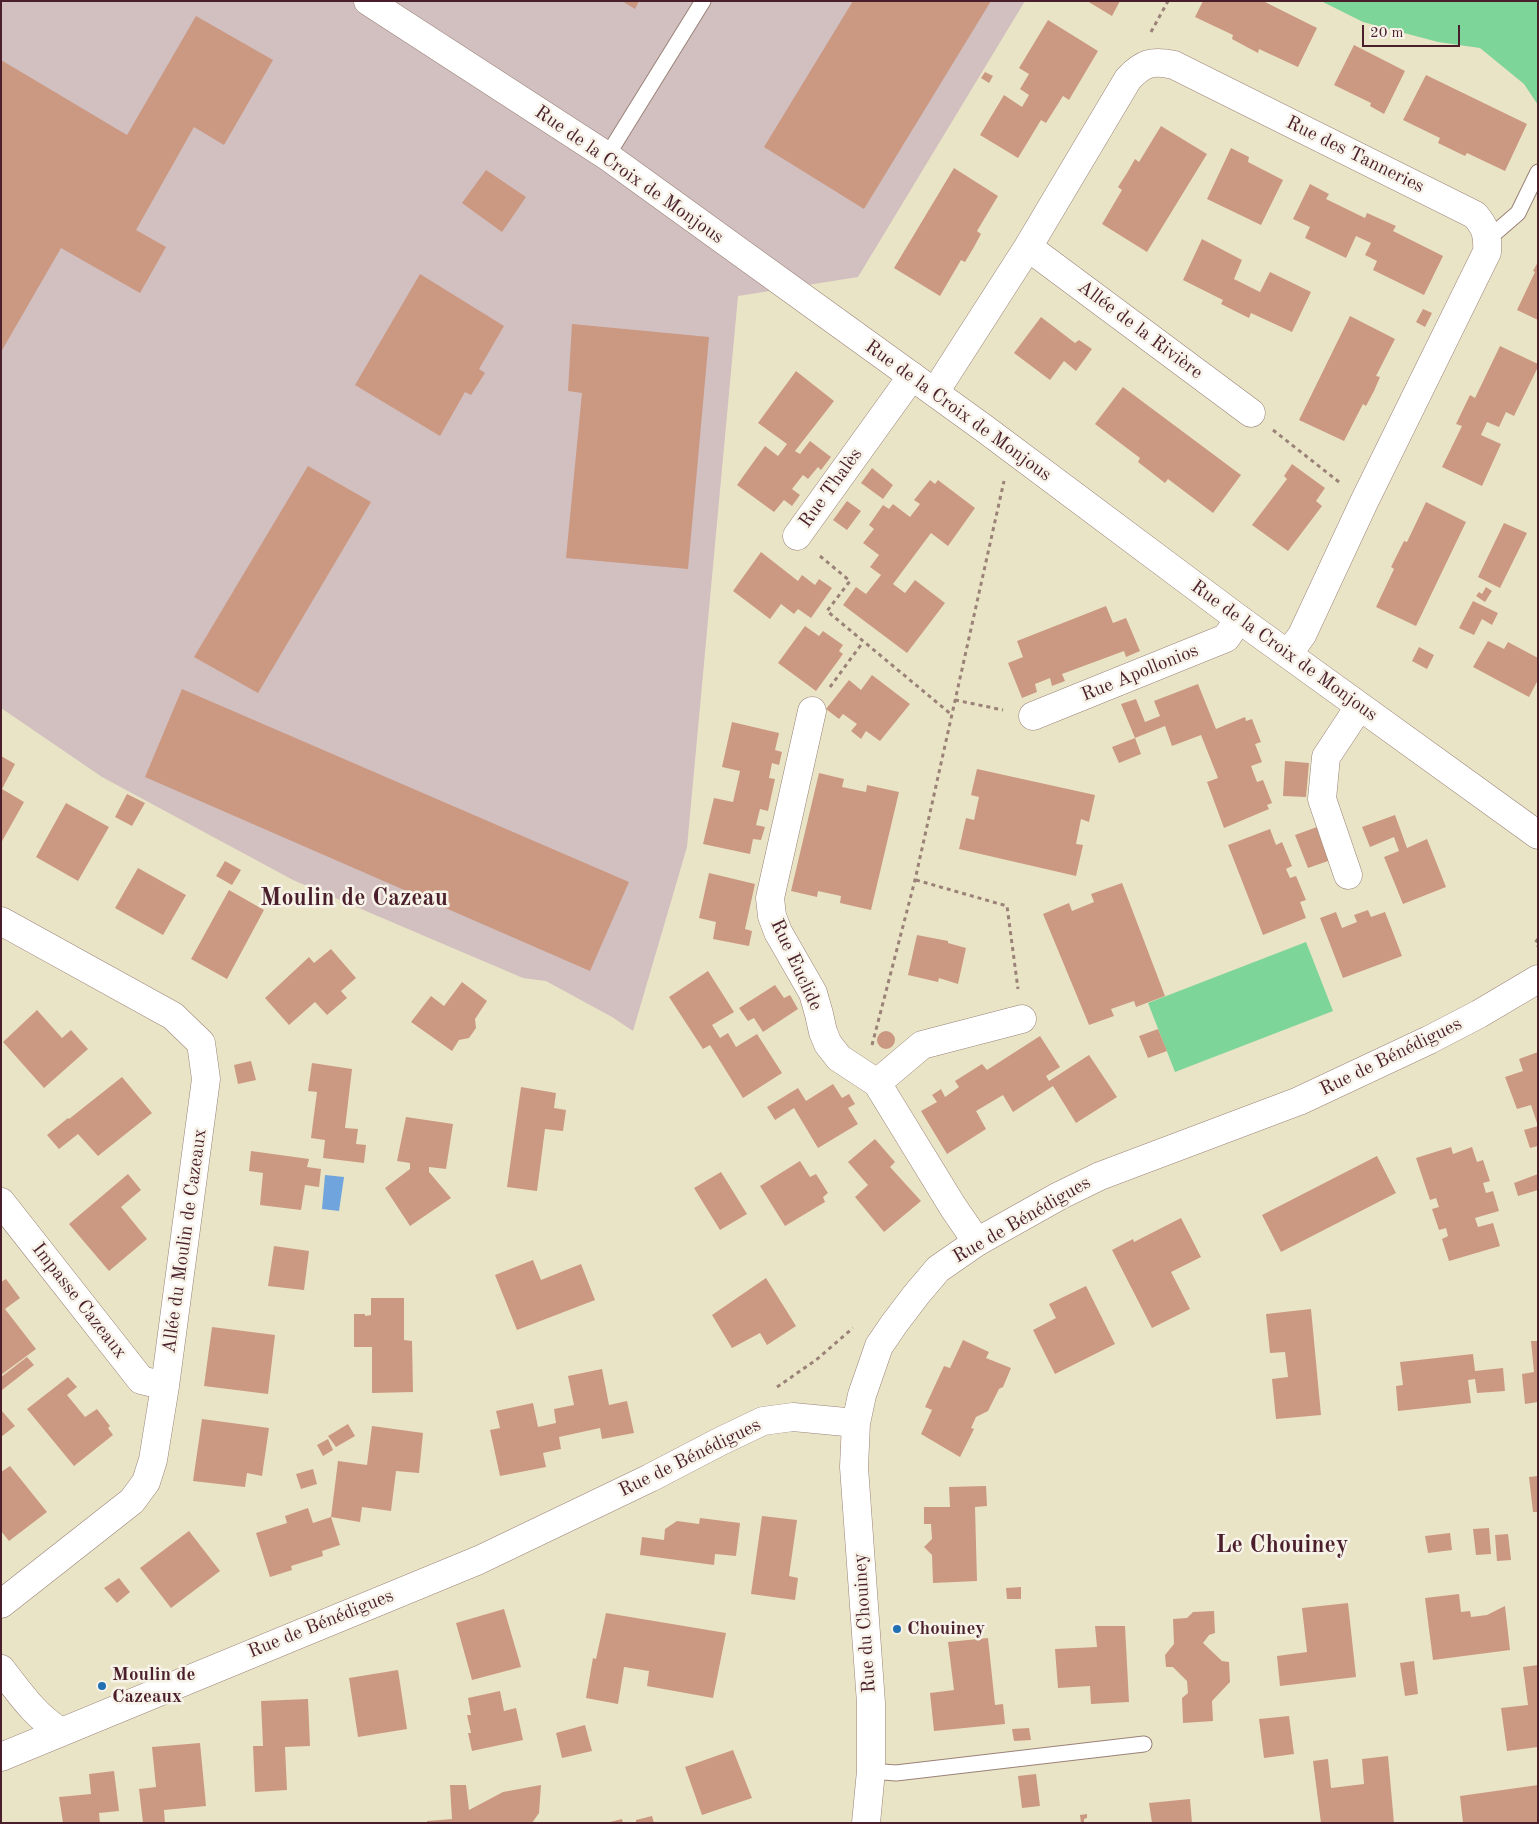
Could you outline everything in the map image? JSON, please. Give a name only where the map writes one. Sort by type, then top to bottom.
[{"type":"street","name":"Rue de la Croix de Monjous","points":[[368,1],[607,156],[935,392],[1239,619],[1538,835]]},
{"type":"street","name":"Rue des Tanneries","points":[[935,392],[1028,247],[1128,79],[1147,63],[1162,62],[1174,65],[1475,215],[1484,225],[1488,239]]},
{"type":"street","points":[[1288,654],[1302,635],[1364,502],[1481,267],[1487,252],[1488,239]]},
{"type":"street","name":"Allée de la Rivière","points":[[1028,247],[1251,413]]},
{"type":"street","name":"Rue Thalès","points":[[797,536],[912,376]]},
{"type":"street","name":"Rue Apollonios","points":[[1033,716],[1226,638],[1239,619]]},
{"type":"street","points":[[1348,875],[1322,799],[1326,757],[1359,707]]},
{"type":"street","name":"Rue Euclide","points":[[812,711],[770,898],[772,916],[778,932],[813,993],[828,1044],[839,1058],[877,1083],[976,1242]]},
{"type":"street","name":"Allée du Moulin de Cazeaux","points":[[1,922],[173,1016],[201,1043],[206,1079],[154,1460],[146,1482],[132,1501],[1,1604]]},
{"type":"street","name":"Rue de Bénédigues","points":[[1,1757],[60,1731],[479,1560],[650,1478],[720,1440],[763,1421],[793,1416],[856,1423],[862,1395],[880,1346],[894,1324],[938,1269],[976,1242],[1059,1196],[1100,1176],[1299,1101],[1429,1040],[1479,1014],[1538,979]]},
{"type":"street","points":[[877,1083],[922,1045],[1022,1019]]},
{"type":"street","name":"Impasse Cazeaux","points":[[1,1202],[141,1380],[165,1386]]},
{"type":"street","name":"Rue du Chouiney","points":[[856,1423],[854,1467],[871,1703],[871,1771],[866,1823]]},
{"type":"street","points":[[1,1669],[33,1710],[60,1731]]},
{"type":"lane","points":[[607,156],[704,1]]},
{"type":"lane","points":[[1488,239],[1518,214],[1538,172]]},
{"type":"lane","points":[[871,1771],[896,1773],[1144,1744]]},
{"type":"path","points":[[1251,413],[1364,502]]},
{"type":"path","points":[[877,1083],[872,1047],[915,880],[1011,449]]},
{"type":"path","name":"Rue Thalès","points":[[797,536],[850,581],[827,611],[863,642]]},
{"type":"path","points":[[812,711],[863,642],[952,715]]},
{"type":"path","points":[[955,700],[1033,716]]},
{"type":"path","points":[[915,880],[1007,906],[1022,1019]]},
{"type":"path","points":[[1538,939],[1535,943],[1538,946]]},
{"type":"path","points":[[771,1391],[816,1360],[858,1324]]},
{"type":"shaded area","points":[[1,1],[1025,1],[858,277],[738,296],[687,847],[633,1031],[612,1017],[546,981],[523,978],[293,880],[102,777],[1,708]]},
{"type":"green space","points":[[1321,1],[1538,1],[1538,105],[1524,84],[1480,48],[1438,42],[1363,22]]},
{"type":"green space","points":[[1306,942],[1333,1011],[1175,1072],[1148,1003]]},
{"type":"water","points":[[325,1175],[344,1177],[339,1211],[322,1209]]},
{"type":"building","points":[[622,1],[639,1],[635,9]]},
{"type":"building","points":[[853,1],[991,1],[864,209],[764,147]]},
{"type":"building","points":[[1087,1],[1120,1],[1112,16]]},
{"type":"building","points":[[1203,1],[1263,1],[1317,28],[1298,67],[1259,49],[1258,53],[1232,39],[1233,35],[1195,17]]},
{"type":"building","points":[[196,16],[273,60],[224,145],[194,127],[136,230],[166,247],[140,293],[61,248],[1,352],[1,60],[127,135]]},
{"type":"building","points":[[1048,20],[1098,51],[1069,100],[1063,96],[1046,123],[1041,120],[1018,158],[980,135],[1004,95],[1022,107],[1029,95],[1020,89],[1029,74],[1019,68]]},
{"type":"building","points":[[1354,45],[1405,71],[1384,114],[1370,106],[1371,103],[1334,85]]},
{"type":"building","points":[[985,72],[993,76],[989,83],[981,78]]},
{"type":"building","points":[[1426,75],[1527,124],[1505,171],[1467,153],[1465,156],[1438,143],[1440,138],[1403,120]]},
{"type":"building","points":[[1161,126],[1207,154],[1147,252],[1102,224],[1122,190],[1118,187],[1135,159],[1139,162]]},
{"type":"building","points":[[1231,148],[1249,157],[1248,162],[1283,180],[1261,225],[1207,199]]},
{"type":"building","points":[[954,168],[998,196],[977,231],[981,234],[974,247],[965,262],[961,260],[940,296],[894,268]]},
{"type":"building","points":[[486,170],[526,197],[502,232],[462,203]]},
{"type":"building","points":[[1310,184],[1329,194],[1326,199],[1365,218],[1367,213],[1396,226],[1393,231],[1443,256],[1424,295],[1373,270],[1377,261],[1365,255],[1371,243],[1356,236],[1346,258],[1305,238],[1310,227],[1293,219]]},
{"type":"building","points":[[1202,239],[1242,260],[1234,279],[1260,292],[1270,272],[1311,292],[1292,332],[1251,313],[1249,318],[1221,304],[1223,300],[1183,280]]},
{"type":"building","points":[[1538,262],[1538,320],[1517,310]]},
{"type":"building","points":[[420,274],[504,326],[479,369],[485,373],[471,395],[465,392],[440,436],[355,385]]},
{"type":"building","points":[[1423,309],[1432,313],[1425,327],[1416,322]]},
{"type":"building","points":[[1350,316],[1395,339],[1376,376],[1380,377],[1374,391],[1366,406],[1363,404],[1344,441],[1299,420]]},
{"type":"building","points":[[1041,317],[1075,343],[1079,340],[1092,349],[1076,371],[1064,361],[1050,380],[1014,353]]},
{"type":"building","points":[[572,324],[709,337],[688,569],[566,558],[582,393],[568,391]]},
{"type":"building","points":[[1500,346],[1538,364],[1538,367],[1514,416],[1506,412],[1499,427],[1487,422],[1481,435],[1501,444],[1482,486],[1442,467],[1462,426],[1456,424],[1470,395],[1475,398]]},
{"type":"building","points":[[796,371],[834,401],[795,451],[800,454],[810,441],[831,457],[821,470],[818,467],[808,479],[803,475],[792,489],[800,495],[792,506],[784,500],[774,512],[737,485],[765,446],[778,456],[787,444],[758,423]]},
{"type":"building","points":[[1123,387],[1241,475],[1213,513],[1168,479],[1165,483],[1138,462],[1140,458],[1095,424]]},
{"type":"building","points":[[1292,464],[1325,488],[1316,501],[1322,506],[1288,551],[1252,525],[1287,479],[1284,476]]},
{"type":"building","points":[[308,466],[371,502],[258,693],[194,657]]},
{"type":"building","points":[[872,468],[893,485],[883,499],[861,483]]},
{"type":"building","points":[[930,480],[935,484],[938,480],[975,508],[948,546],[931,533],[893,584],[905,593],[915,580],[945,603],[907,653],[843,605],[856,587],[866,594],[881,575],[870,567],[879,555],[863,543],[874,529],[869,525],[883,505],[889,509],[893,504],[910,517],[920,504],[914,500]]},
{"type":"building","points":[[847,501],[861,511],[847,530],[833,520]]},
{"type":"building","points":[[1426,502],[1466,522],[1416,626],[1376,607],[1394,569],[1391,567],[1404,541],[1407,542]]},
{"type":"building","points":[[1504,523],[1527,533],[1500,588],[1478,577]]},
{"type":"building","points":[[761,552],[798,581],[802,575],[815,585],[819,579],[832,588],[811,618],[798,609],[794,614],[781,604],[770,619],[733,591]]},
{"type":"building","points":[[1486,587],[1492,591],[1485,602],[1476,596],[1479,592],[1482,594]]},
{"type":"building","points":[[1473,601],[1498,613],[1492,625],[1482,619],[1474,635],[1459,628]]},
{"type":"building","points":[[1106,606],[1113,623],[1126,618],[1140,651],[1126,657],[1124,651],[1062,674],[1065,681],[1052,686],[1050,678],[1035,684],[1037,692],[1022,698],[1008,663],[1023,657],[1017,641]]},
{"type":"building","points":[[805,626],[819,636],[823,631],[843,645],[839,651],[843,654],[816,691],[778,663]]},
{"type":"building","points":[[1488,641],[1504,649],[1508,642],[1538,658],[1538,680],[1529,697],[1473,667]]},
{"type":"building","points":[[1419,647],[1434,655],[1427,669],[1412,661]]},
{"type":"building","points":[[872,675],[910,704],[880,741],[866,731],[861,739],[851,731],[857,724],[843,714],[839,719],[826,709],[849,680],[861,690]]},
{"type":"building","points":[[1198,684],[1216,729],[1245,717],[1246,721],[1252,719],[1261,742],[1255,744],[1262,762],[1251,766],[1257,782],[1263,780],[1272,803],[1267,805],[1269,809],[1224,828],[1207,782],[1218,778],[1201,735],[1172,746],[1165,726],[1135,738],[1121,704],[1136,699],[1145,722],[1160,716],[1154,701]]},
{"type":"building","points":[[182,689],[629,882],[590,971],[145,777]]},
{"type":"building","points":[[732,722],[779,733],[775,750],[782,752],[779,765],[772,763],[769,778],[775,779],[768,811],[760,809],[756,825],[765,827],[761,840],[753,839],[750,854],[703,844],[714,798],[733,802],[740,771],[722,767]]},
{"type":"building","points":[[1135,738],[1141,754],[1119,763],[1112,747]]},
{"type":"building","points":[[1,756],[15,764],[2,789],[24,802],[1,843]]},
{"type":"building","points":[[1285,761],[1309,763],[1306,797],[1283,796]]},
{"type":"building","points":[[977,769],[1095,795],[1089,822],[1081,819],[1076,844],[1083,845],[1076,876],[959,849],[966,818],[974,820],[979,797],[971,795]]},
{"type":"building","points":[[819,773],[844,779],[842,787],[866,792],[867,785],[899,792],[871,910],[840,903],[841,896],[818,891],[817,897],[791,891]]},
{"type":"building","points":[[127,794],[145,803],[132,826],[115,817]]},
{"type":"building","points":[[66,803],[109,827],[78,881],[36,857]]},
{"type":"building","points":[[1395,815],[1407,848],[1427,839],[1446,887],[1403,904],[1384,857],[1399,851],[1394,837],[1370,847],[1362,827]]},
{"type":"building","points":[[1317,827],[1331,860],[1308,868],[1295,835]]},
{"type":"building","points":[[1270,829],[1276,845],[1282,842],[1292,866],[1286,869],[1290,878],[1296,876],[1306,900],[1300,902],[1306,918],[1263,935],[1228,845]]},
{"type":"building","points":[[225,861],[241,870],[232,885],[216,876]]},
{"type":"building","points":[[138,868],[186,895],[163,935],[115,908]]},
{"type":"building","points":[[709,873],[755,884],[745,929],[752,931],[749,946],[713,939],[716,922],[699,918]]},
{"type":"building","points":[[1122,883],[1165,996],[1136,1007],[1134,1001],[1111,1009],[1114,1016],[1089,1025],[1043,914],[1069,903],[1072,911],[1094,902],[1091,894]]},
{"type":"building","points":[[229,890],[264,910],[227,979],[191,959]]},
{"type":"building","points":[[1368,910],[1371,917],[1385,912],[1402,956],[1343,978],[1320,918],[1336,912],[1342,928],[1357,922],[1354,915]]},
{"type":"building","points":[[917,935],[948,941],[948,943],[966,948],[958,984],[939,978],[938,982],[908,975]]},
{"type":"building","points":[[331,949],[356,978],[341,991],[347,998],[327,1015],[315,1002],[289,1025],[265,998],[309,957],[314,963]]},
{"type":"building","points":[[708,971],[734,1012],[712,1025],[720,1038],[728,1033],[736,1047],[757,1034],[782,1073],[743,1098],[710,1045],[703,1049],[669,997]]},
{"type":"building","points":[[462,982],[487,1001],[475,1019],[476,1028],[469,1038],[459,1040],[452,1051],[411,1022],[431,996],[444,1006]]},
{"type":"building","points":[[775,985],[784,998],[790,995],[798,1009],[763,1032],[754,1018],[748,1021],[739,1008]]},
{"type":"building","points":[[37,1010],[62,1038],[71,1030],[88,1049],[44,1088],[3,1042]]},
{"type":"building","points":[[1158,1029],[1167,1051],[1148,1058],[1139,1036]]},
{"type":"building","points":[[882,1031],[890,1031],[895,1036],[893,1047],[882,1049],[877,1044],[877,1036]]},
{"type":"building","points":[[1040,1036],[1060,1067],[1046,1076],[1049,1081],[1089,1055],[1117,1097],[1076,1123],[1053,1086],[1013,1112],[1003,1095],[976,1111],[986,1129],[947,1154],[921,1111],[937,1102],[932,1095],[941,1089],[945,1097],[959,1087],[955,1081],[982,1064],[987,1070]]},
{"type":"building","points":[[1538,1052],[1537,1123],[1531,1105],[1517,1109],[1505,1077],[1523,1071],[1519,1059]]},
{"type":"building","points":[[251,1061],[256,1080],[238,1084],[234,1065]]},
{"type":"building","points":[[312,1063],[352,1069],[345,1128],[358,1129],[356,1144],[366,1145],[364,1163],[323,1158],[325,1140],[311,1138],[317,1092],[308,1091]]},
{"type":"building","points":[[122,1077],[152,1113],[98,1156],[78,1134],[59,1149],[47,1135]]},
{"type":"building","points":[[833,1084],[842,1098],[849,1094],[855,1104],[848,1108],[858,1124],[818,1148],[794,1108],[775,1120],[767,1107],[798,1088],[806,1101]]},
{"type":"building","points":[[521,1087],[556,1093],[554,1108],[566,1110],[563,1131],[545,1129],[537,1191],[507,1187]]},
{"type":"building","points":[[406,1117],[453,1124],[446,1169],[429,1167],[429,1172],[451,1198],[410,1226],[385,1188],[410,1169],[410,1163],[397,1161]]},
{"type":"building","points":[[1538,1126],[1538,1146],[1530,1148],[1524,1130]]},
{"type":"building","points":[[875,1139],[895,1162],[890,1167],[921,1201],[884,1232],[855,1197],[868,1185],[848,1162]]},
{"type":"building","points":[[1451,1147],[1453,1154],[1472,1147],[1477,1162],[1483,1160],[1490,1181],[1483,1183],[1486,1193],[1493,1191],[1499,1211],[1475,1218],[1478,1227],[1493,1223],[1500,1246],[1449,1261],[1442,1239],[1448,1236],[1446,1228],[1439,1230],[1432,1209],[1439,1207],[1436,1198],[1430,1200],[1416,1158]]},
{"type":"building","points":[[251,1151],[309,1159],[307,1167],[321,1169],[319,1187],[305,1185],[301,1210],[260,1205],[263,1173],[249,1171]]},
{"type":"building","points":[[1377,1156],[1396,1193],[1281,1252],[1262,1215]]},
{"type":"building","points":[[800,1161],[810,1177],[816,1174],[828,1193],[823,1197],[825,1202],[785,1226],[760,1186]]},
{"type":"building","points":[[721,1172],[747,1214],[720,1230],[694,1188]]},
{"type":"building","points":[[128,1174],[141,1190],[121,1207],[147,1239],[109,1271],[69,1224]]},
{"type":"building","points":[[1538,1174],[1538,1190],[1518,1196],[1514,1183]]},
{"type":"building","points":[[1181,1218],[1201,1257],[1171,1272],[1190,1309],[1152,1328],[1112,1250],[1133,1239],[1134,1242]]},
{"type":"building","points":[[274,1246],[309,1251],[304,1290],[268,1286]]},
{"type":"building","points":[[533,1260],[541,1280],[581,1264],[595,1300],[517,1330],[495,1275]]},
{"type":"building","points":[[766,1278],[796,1326],[767,1345],[760,1333],[732,1348],[712,1315]]},
{"type":"building","points":[[6,1279],[20,1298],[5,1309],[36,1349],[1,1375],[1,1282]]},
{"type":"building","points":[[1086,1286],[1115,1344],[1055,1374],[1033,1330],[1056,1318],[1049,1304]]},
{"type":"building","points":[[371,1298],[404,1298],[404,1340],[412,1341],[413,1392],[372,1393],[372,1347],[354,1347],[354,1314],[371,1315]]},
{"type":"building","points":[[1311,1309],[1321,1415],[1276,1419],[1272,1379],[1288,1377],[1285,1352],[1270,1353],[1266,1314]]},
{"type":"building","points":[[212,1327],[275,1335],[268,1394],[204,1386]]},
{"type":"building","points":[[963,1340],[989,1352],[986,1358],[1011,1368],[1003,1387],[999,1389],[988,1411],[976,1417],[971,1428],[974,1429],[960,1457],[921,1434],[932,1410],[925,1407],[944,1366],[950,1368]]},
{"type":"building","points":[[1531,1341],[1538,1341],[1538,1402],[1525,1404],[1522,1374],[1534,1372]]},
{"type":"building","points":[[1473,1354],[1475,1371],[1503,1368],[1505,1391],[1477,1393],[1475,1379],[1468,1380],[1471,1403],[1398,1411],[1396,1386],[1403,1385],[1400,1362]]},
{"type":"building","points":[[27,1357],[34,1365],[2,1390],[1,1377]]},
{"type":"building","points":[[602,1369],[609,1405],[627,1401],[634,1433],[602,1439],[600,1428],[559,1437],[561,1449],[543,1453],[546,1467],[500,1476],[490,1430],[500,1428],[496,1411],[533,1403],[538,1427],[556,1423],[554,1409],[574,1405],[568,1376]]},
{"type":"building","points":[[68,1377],[77,1387],[67,1395],[85,1417],[97,1409],[110,1426],[108,1428],[113,1435],[74,1466],[27,1409]]},
{"type":"building","points":[[1,1410],[15,1426],[1,1437]]},
{"type":"building","points":[[202,1419],[269,1428],[262,1476],[247,1473],[245,1487],[193,1481]]},
{"type":"building","points":[[348,1424],[355,1436],[336,1447],[328,1436]]},
{"type":"building","points":[[372,1426],[423,1433],[419,1473],[396,1471],[391,1511],[362,1507],[360,1522],[331,1517],[338,1461],[367,1465]]},
{"type":"building","points":[[328,1439],[333,1450],[323,1456],[317,1445]]},
{"type":"building","points":[[10,1466],[47,1512],[9,1541],[1,1531],[1,1472]]},
{"type":"building","points":[[313,1469],[317,1484],[301,1489],[296,1474]]},
{"type":"building","points":[[1538,1476],[1538,1512],[1533,1512],[1529,1477]]},
{"type":"building","points":[[986,1486],[987,1506],[975,1507],[977,1581],[933,1583],[932,1555],[924,1547],[932,1539],[931,1524],[924,1524],[924,1507],[950,1507],[949,1487]]},
{"type":"building","points":[[308,1508],[313,1523],[331,1517],[340,1545],[322,1551],[323,1556],[291,1566],[292,1570],[270,1577],[256,1533],[287,1523],[285,1516]]},
{"type":"building","points":[[762,1516],[797,1520],[789,1576],[798,1578],[795,1600],[751,1594]]},
{"type":"building","points":[[700,1518],[740,1523],[736,1556],[715,1554],[714,1565],[640,1555],[642,1537],[664,1540],[665,1529],[677,1521],[699,1524]]},
{"type":"building","points":[[1489,1528],[1491,1554],[1476,1555],[1473,1529]]},
{"type":"building","points":[[189,1531],[220,1571],[171,1608],[140,1568]]},
{"type":"building","points":[[1450,1533],[1452,1550],[1428,1553],[1425,1536]]},
{"type":"building","points":[[1508,1534],[1511,1560],[1497,1561],[1495,1535]]},
{"type":"building","points":[[119,1578],[130,1592],[117,1603],[104,1588]]},
{"type":"building","points":[[1021,1587],[1021,1599],[1007,1599],[1006,1588]]},
{"type":"building","points":[[1459,1594],[1461,1612],[1470,1611],[1471,1617],[1487,1615],[1505,1606],[1510,1650],[1433,1660],[1425,1598]]},
{"type":"building","points":[[1348,1603],[1356,1677],[1280,1686],[1277,1656],[1307,1652],[1302,1608]]},
{"type":"building","points":[[504,1609],[521,1667],[472,1680],[456,1623]]},
{"type":"building","points":[[1214,1611],[1215,1633],[1209,1635],[1203,1643],[1222,1661],[1229,1662],[1230,1682],[1212,1701],[1213,1721],[1183,1723],[1182,1698],[1188,1693],[1187,1681],[1173,1667],[1166,1667],[1165,1655],[1174,1644],[1173,1619],[1187,1618],[1193,1612]]},
{"type":"building","points":[[606,1613],[726,1633],[713,1698],[647,1686],[649,1671],[624,1667],[618,1704],[586,1698],[593,1658],[596,1659]]},
{"type":"building","points":[[1095,1626],[1125,1626],[1129,1702],[1091,1704],[1090,1686],[1058,1688],[1055,1649],[1097,1647]]},
{"type":"building","points":[[988,1638],[995,1705],[1003,1704],[1005,1724],[934,1731],[930,1693],[954,1690],[948,1642]]},
{"type":"building","points":[[1414,1661],[1418,1694],[1405,1696],[1400,1663]]},
{"type":"building","points":[[1538,1665],[1538,1747],[1507,1751],[1501,1708],[1528,1705],[1523,1667]]},
{"type":"building","points":[[398,1670],[407,1729],[358,1737],[349,1678]]},
{"type":"building","points":[[500,1691],[504,1711],[516,1708],[523,1740],[472,1751],[468,1733],[471,1733],[467,1715],[471,1715],[468,1698]]},
{"type":"building","points":[[308,1699],[310,1746],[285,1747],[287,1790],[255,1792],[253,1746],[263,1746],[261,1701]]},
{"type":"building","points":[[1289,1716],[1294,1754],[1264,1758],[1259,1719]]},
{"type":"building","points":[[585,1725],[592,1751],[562,1758],[556,1733]]},
{"type":"building","points":[[1029,1728],[1031,1740],[1014,1741],[1012,1729]]},
{"type":"building","points":[[200,1743],[206,1806],[164,1810],[165,1823],[143,1823],[139,1789],[156,1787],[152,1747]]},
{"type":"building","points":[[733,1750],[752,1798],[702,1815],[685,1767]]},
{"type":"building","points":[[1388,1756],[1394,1823],[1321,1823],[1313,1761],[1328,1759],[1331,1788],[1364,1784],[1362,1759]]},
{"type":"building","points":[[114,1771],[119,1811],[99,1813],[100,1823],[63,1823],[59,1797],[91,1794],[89,1774]]},
{"type":"building","points":[[1036,1774],[1040,1806],[1022,1808],[1018,1776]]},
{"type":"building","points":[[450,1785],[466,1785],[469,1810],[503,1792],[541,1785],[539,1813],[532,1823],[427,1823],[427,1821],[452,1819]]},
{"type":"building","points":[[1538,1785],[1538,1823],[1463,1823],[1460,1796]]},
{"type":"building","points":[[1190,1799],[1192,1823],[1152,1823],[1149,1803]]},
{"type":"building","points":[[1087,1814],[1084,1823],[1081,1823],[1080,1815]]},
{"type":"building","points":[[652,1816],[654,1823],[636,1823],[636,1820]]},
{"type":"building","points":[[622,1819],[623,1823],[610,1823],[610,1822]]},
{"type":"place","name":"Chouiney","points":[[897,1629]]},
{"type":"place","name":"Moulin de Cazeaux","points":[[102,1686]]},
{"type":"district","name":"Moulin de Cazeau","points":[[354,899]]},
{"type":"district","name":"Le Chouiney","points":[[1282,1546]]}]
